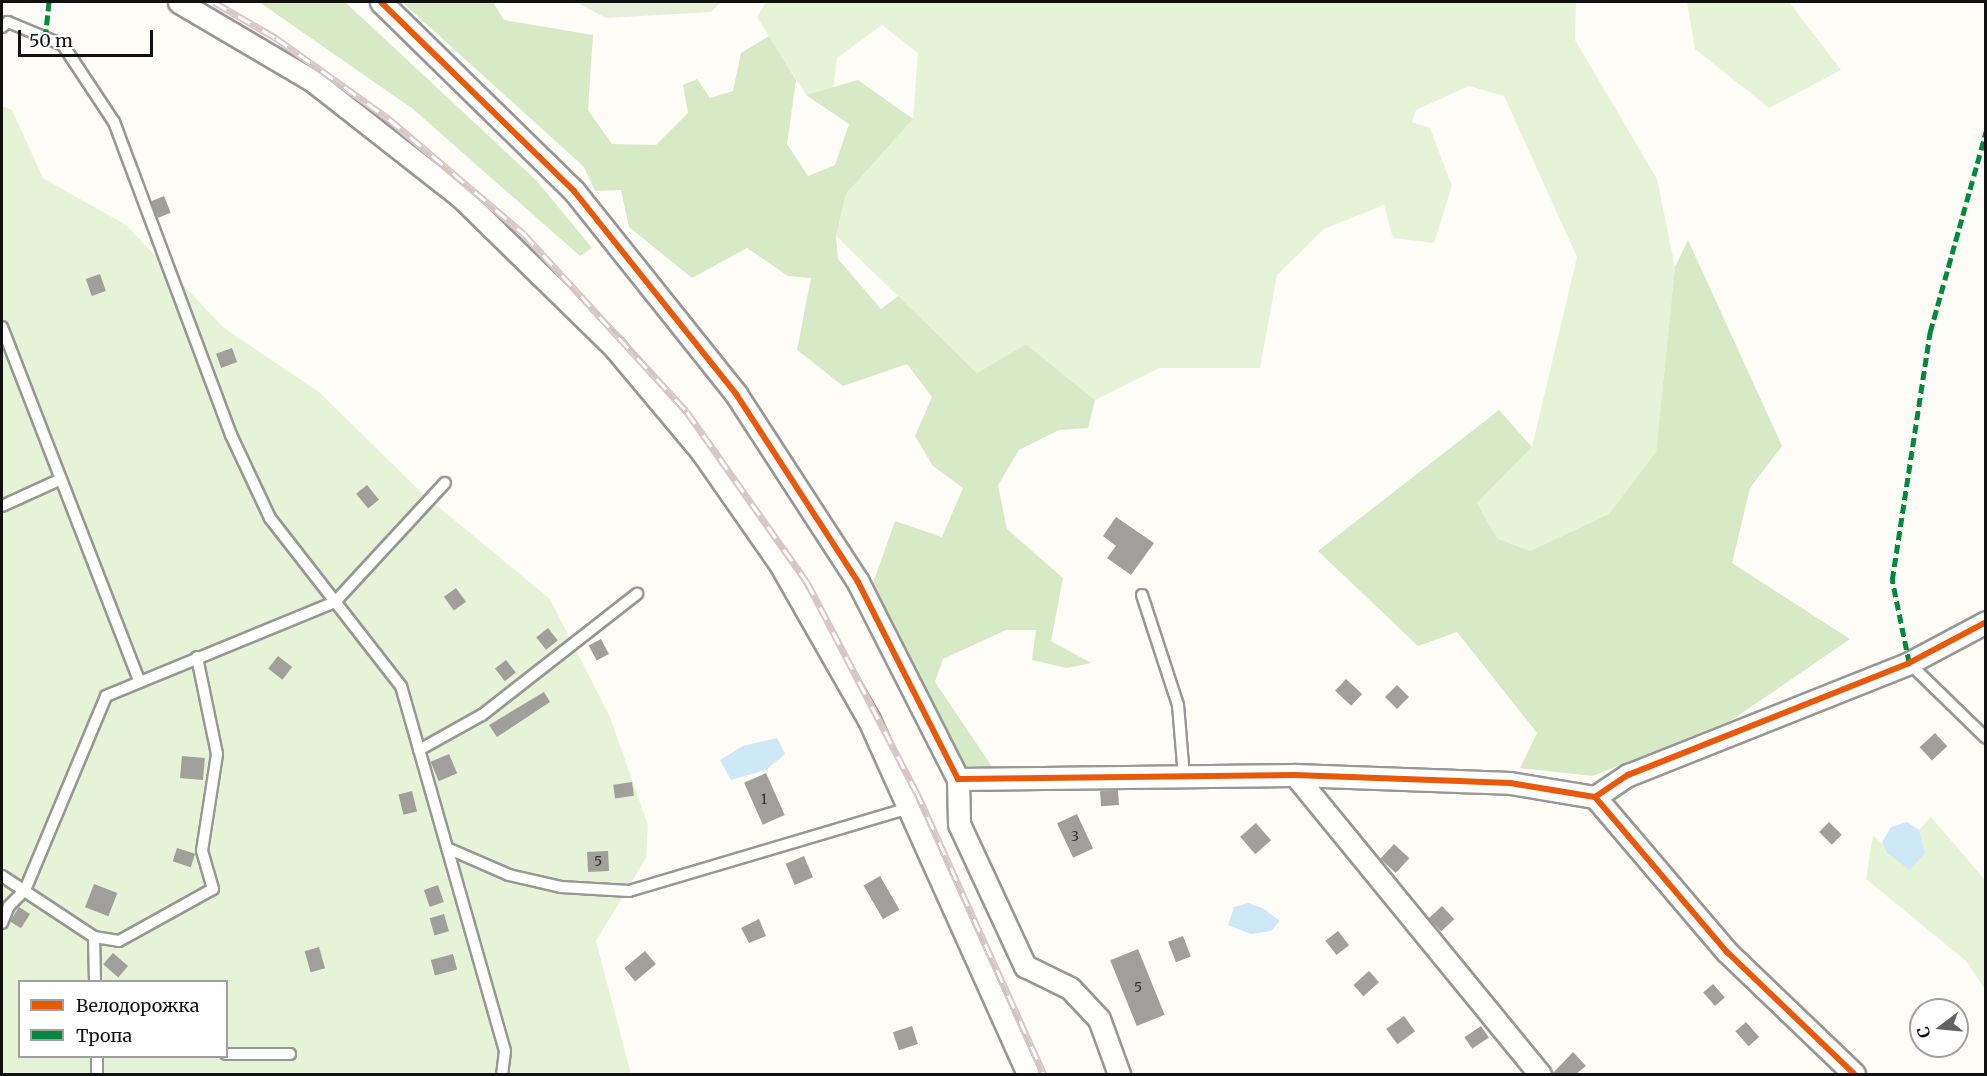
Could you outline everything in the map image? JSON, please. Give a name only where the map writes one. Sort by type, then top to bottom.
[{"type":"street","points":[[179,2],[313,81],[461,197],[615,348],[702,452],[780,564],[869,720],[1028,1074]]},
{"type":"street","points":[[381,2],[574,191],[736,394],[858,582],[958,779],[959,824],[1025,966],[1070,988],[1099,1019],[1119,1074]]},
{"type":"street","points":[[1595,797],[1628,775],[1910,663],[1986,622]]},
{"type":"street","points":[[958,779],[1295,775],[1510,783],[1595,797],[1727,952],[1854,1074]]},
{"type":"street","points":[[1295,775],[1540,1074]]},
{"type":"lane","points":[[2,27],[8,22],[63,45],[114,122],[236,445],[270,518],[401,686],[505,1051],[502,1074]]},
{"type":"lane","points":[[2,327],[59,480],[139,680]]},
{"type":"lane","points":[[2,506],[59,480]]},
{"type":"lane","points":[[2,923],[9,906],[25,890],[106,696],[139,680],[335,602],[445,483]]},
{"type":"lane","points":[[419,750],[482,715],[637,594]]},
{"type":"lane","points":[[1142,595],[1178,705],[1184,777]]},
{"type":"lane","points":[[2,876],[94,937],[119,941],[213,889],[202,851],[217,754],[197,657]]},
{"type":"lane","points":[[1910,663],[1986,738]]},
{"type":"lane","points":[[447,848],[509,875],[561,887],[629,891],[899,811]]},
{"type":"lane","points":[[94,937],[95,980]]},
{"type":"lane","points":[[228,1054],[290,1054]]},
{"type":"lane","points":[[97,1058],[97,1074]]},
{"type":"green space","points":[[259,2],[345,2],[537,181],[592,248],[580,256],[413,109]]},
{"type":"green space","points":[[402,2],[493,2],[504,20],[593,35],[588,110],[612,144],[656,145],[688,113],[683,85],[697,79],[710,98],[733,91],[741,53],[769,36],[796,80],[787,144],[808,176],[835,165],[849,124],[806,95],[858,80],[913,119],[846,194],[836,236],[838,259],[881,309],[898,296],[977,373],[1026,344],[1095,400],[1088,428],[1059,430],[1019,450],[998,485],[1007,529],[1063,578],[1051,641],[1091,663],[1067,668],[1032,660],[1036,630],[1006,630],[943,659],[935,682],[993,768],[966,768],[871,589],[895,521],[942,537],[963,488],[933,466],[915,436],[932,397],[907,364],[843,386],[797,350],[811,278],[788,276],[747,248],[692,278],[629,227],[621,190],[595,191],[584,167]]},
{"type":"green space","points":[[576,2],[721,2],[711,12],[606,18]]},
{"type":"green space","points":[[766,2],[1576,2],[1575,40],[1657,179],[1675,267],[1656,453],[1609,514],[1530,551],[1497,538],[1477,503],[1532,447],[1577,257],[1504,96],[1469,86],[1416,110],[1412,122],[1430,128],[1452,186],[1434,243],[1393,238],[1384,205],[1324,229],[1277,275],[1260,368],[1159,368],[1095,400],[1026,344],[977,373],[836,236],[846,194],[913,119],[918,53],[882,25],[837,58],[833,90],[806,95],[757,17]]},
{"type":"green space","points":[[1687,2],[1789,2],[1841,70],[1769,108],[1695,49]]},
{"type":"green space","points":[[2,106],[12,110],[43,178],[126,225],[224,328],[319,392],[423,494],[550,599],[610,717],[648,825],[646,858],[596,941],[631,1074],[2,1074]]},
{"type":"green space","points":[[1688,240],[1782,446],[1750,488],[1732,563],[1850,639],[1732,720],[1593,776],[1520,768],[1537,733],[1457,632],[1418,646],[1318,551],[1499,410],[1532,447],[1477,503],[1497,538],[1530,551],[1609,514],[1656,452],[1675,267]]},
{"type":"green space","points":[[1931,817],[1985,880],[1985,989],[1966,961],[1866,879],[1873,835],[1896,857],[1925,853],[1919,830]]},
{"type":"water","points":[[777,738],[785,754],[766,770],[731,780],[720,760],[743,746]]},
{"type":"water","points":[[1907,822],[1919,830],[1925,853],[1910,870],[1887,853],[1882,842],[1891,827]]},
{"type":"water","points":[[1249,903],[1264,909],[1280,921],[1271,931],[1251,934],[1228,925],[1234,907]]},
{"type":"building","points":[[164,196],[171,213],[158,218],[151,201]]},
{"type":"building","points":[[100,274],[106,291],[92,296],[86,279]]},
{"type":"building","points":[[232,348],[237,362],[221,368],[216,354]]},
{"type":"building","points":[[367,485],[379,500],[368,509],[356,494]]},
{"type":"building","points":[[1116,517],[1154,543],[1131,575],[1107,558],[1116,546],[1103,536]]},
{"type":"building","points":[[456,588],[466,602],[454,611],[444,597]]},
{"type":"building","points":[[548,628],[558,641],[546,650],[536,637]]},
{"type":"building","points":[[601,639],[609,654],[597,661],[589,646]]},
{"type":"building","points":[[278,656],[292,667],[282,680],[268,669]]},
{"type":"building","points":[[506,660],[516,673],[505,681],[495,669]]},
{"type":"building","points":[[1346,679],[1362,694],[1351,706],[1335,691]]},
{"type":"building","points":[[1397,685],[1409,697],[1397,709],[1385,697]]},
{"type":"building","points":[[544,692],[550,702],[497,737],[489,725]]},
{"type":"building","points":[[1935,733],[1947,746],[1932,760],[1920,747]]},
{"type":"building","points":[[449,754],[457,773],[439,781],[431,762]]},
{"type":"building","points":[[182,756],[205,758],[203,780],[180,778]]},
{"type":"building","points":[[766,773],[785,815],[763,825],[744,783]]},
{"type":"building","points":[[632,782],[634,796],[615,799],[613,785]]},
{"type":"building","points":[[1118,790],[1119,805],[1101,806],[1100,791]]},
{"type":"building","points":[[412,791],[417,811],[403,815],[398,794]]},
{"type":"building","points":[[1077,814],[1093,848],[1073,858],[1057,823]]},
{"type":"building","points":[[1829,822],[1842,835],[1832,845],[1819,832]]},
{"type":"building","points":[[1256,823],[1271,840],[1255,854],[1240,837]]},
{"type":"building","points":[[1394,844],[1409,858],[1396,873],[1380,859]]},
{"type":"building","points":[[177,848],[195,854],[191,867],[173,861]]},
{"type":"building","points":[[608,851],[609,871],[588,872],[587,852]]},
{"type":"building","points":[[804,856],[813,877],[795,885],[786,864]]},
{"type":"building","points":[[880,876],[900,910],[883,919],[864,886]]},
{"type":"building","points":[[94,884],[117,893],[108,916],[85,907]]},
{"type":"building","points":[[438,885],[444,902],[430,907],[424,890]]},
{"type":"building","points":[[1442,906],[1454,919],[1441,931],[1429,918]]},
{"type":"building","points":[[19,907],[30,914],[21,928],[10,921]]},
{"type":"building","points":[[444,914],[449,931],[435,935],[430,918]]},
{"type":"building","points":[[759,919],[766,936],[749,943],[741,928]]},
{"type":"building","points":[[1338,931],[1349,945],[1336,955],[1325,941]]},
{"type":"building","points":[[1183,936],[1191,957],[1176,962],[1168,942]]},
{"type":"building","points":[[319,947],[325,968],[311,972],[305,951]]},
{"type":"building","points":[[1138,949],[1165,1015],[1137,1026],[1110,960]]},
{"type":"building","points":[[645,951],[656,964],[635,981],[624,968]]},
{"type":"building","points":[[113,953],[128,966],[118,977],[103,964]]},
{"type":"building","points":[[453,954],[457,969],[435,975],[431,960]]},
{"type":"building","points":[[1369,971],[1379,982],[1363,996],[1353,985]]},
{"type":"building","points":[[1713,984],[1725,998],[1715,1006],[1703,993]]},
{"type":"building","points":[[1404,1016],[1415,1031],[1397,1044],[1386,1029]]},
{"type":"building","points":[[1746,1022],[1759,1037],[1749,1046],[1735,1031]]},
{"type":"building","points":[[912,1026],[918,1044],[899,1050],[893,1032]]},
{"type":"building","points":[[1481,1026],[1489,1038],[1472,1049],[1464,1037]]},
{"type":"building","points":[[1573,1052],[1586,1066],[1576,1074],[1552,1074]]},
{"type":"railway","points":[[214,2],[276,38],[389,119],[524,234],[687,412],[807,582],[916,791],[1044,1074]]},
{"type":"marked path","points":[[45,38],[49,2]]},
{"type":"marked path","points":[[1909,663],[1892,580],[1930,332],[1986,132]]},
{"type":"cycle path","points":[[381,2],[574,191],[736,394],[858,582],[958,779],[1295,775],[1510,783],[1595,797],[1727,952],[1854,1074]]},
{"type":"cycle path","points":[[1595,797],[1628,775],[1909,663],[1986,622]]}]
